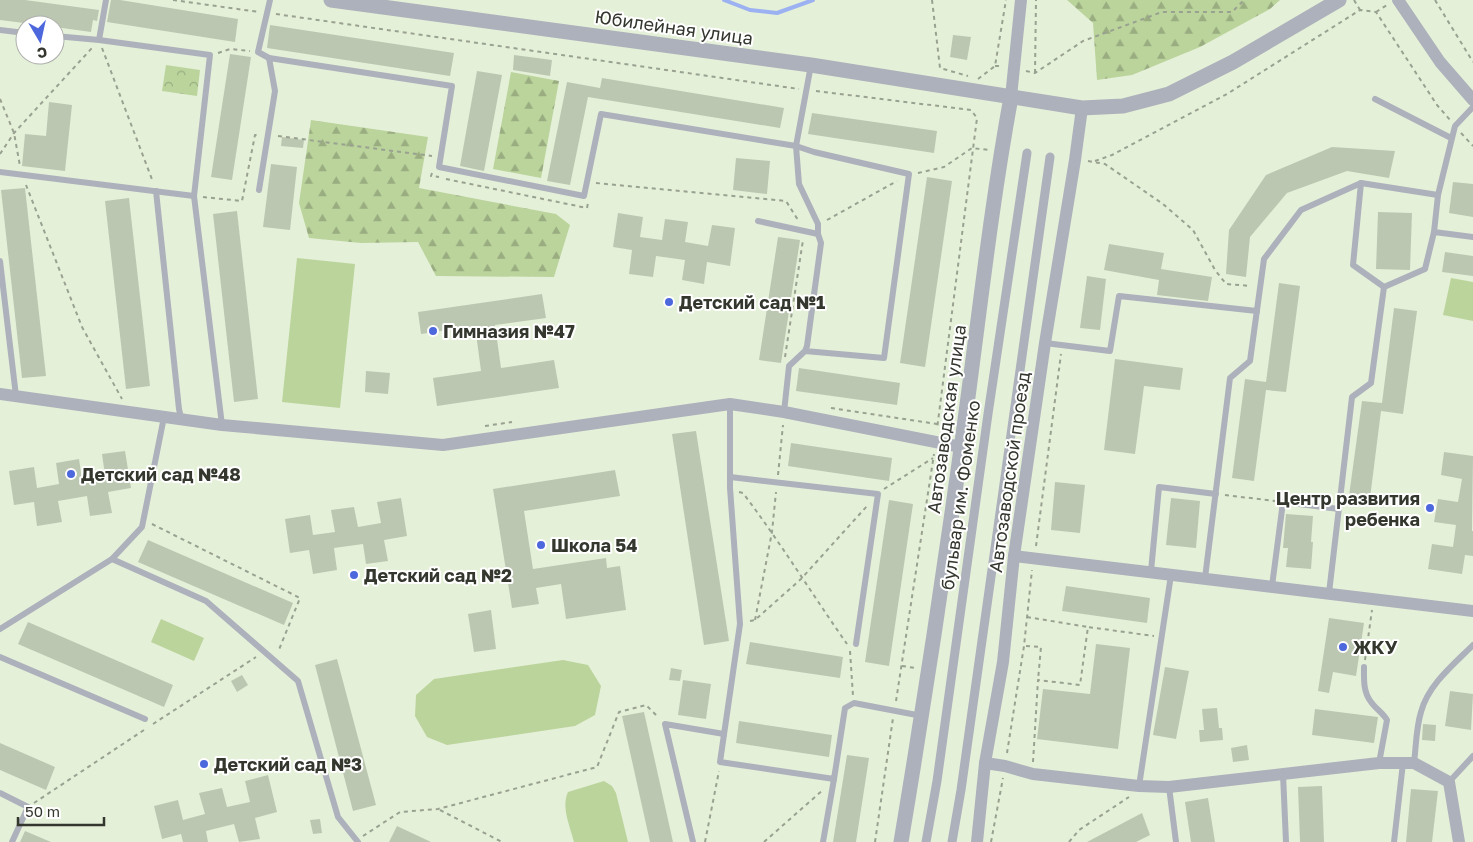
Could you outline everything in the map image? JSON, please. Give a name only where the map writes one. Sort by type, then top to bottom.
[{"type":"street","name":"Юбилейная улица","points":[[331,0],[811,64],[977,90],[1011,98],[1082,108],[1124,106],[1169,94],[1234,62],[1339,0]]},
{"type":"street","points":[[1394,2],[1440,62],[1473,100]]},
{"type":"street","name":"Автозаводская улица","points":[[901,842],[922,716],[1001,151],[1011,98],[1021,3]]},
{"type":"street","name":"Автозаводской проезд","points":[[977,842],[985,764],[1003,662],[1014,556],[1044,343],[1082,108]]},
{"type":"street","name":"бульвар им. Фоменко","points":[[926,842],[937,781],[1026,153]]},
{"type":"street","points":[[952,842],[961,790],[1050,157]]},
{"type":"street","points":[[0,394],[222,425],[443,445],[730,404],[784,412],[961,447]]},
{"type":"street","points":[[1014,556],[1473,611]]},
{"type":"street","points":[[985,764],[1005,766],[1033,774],[1139,786],[1169,787],[1379,763],[1409,763],[1449,782],[1459,842]]},
{"type":"lane","points":[[99,40],[106,0]]},
{"type":"lane","points":[[270,0],[258,52],[269,58],[452,86],[439,167],[584,196],[601,114],[796,146],[908,174],[884,358],[805,351]]},
{"type":"lane","points":[[0,30],[15,32]]},
{"type":"lane","points":[[65,37],[210,55],[194,196],[222,425]]},
{"type":"lane","points":[[259,190],[275,91],[269,58]]},
{"type":"lane","points":[[784,412],[789,366],[805,351],[821,242],[818,234],[818,224],[799,184],[796,146],[811,64]]},
{"type":"lane","points":[[1375,99],[1451,138]]},
{"type":"lane","points":[[1384,287],[1426,269],[1434,232],[1438,195],[1451,138],[1455,126],[1473,107]]},
{"type":"lane","points":[[0,172],[194,196]]},
{"type":"lane","points":[[1205,578],[1230,378],[1250,361],[1264,259],[1301,210],[1362,184],[1438,195]]},
{"type":"lane","points":[[1362,184],[1353,265],[1384,287]]},
{"type":"lane","points":[[156,191],[181,418]]},
{"type":"lane","points":[[758,221],[818,234]]},
{"type":"lane","points":[[1434,232],[1473,237]]},
{"type":"lane","points":[[0,260],[16,396]]},
{"type":"lane","points":[[1329,593],[1352,397],[1371,384],[1384,287]]},
{"type":"lane","points":[[1044,343],[1110,351],[1119,296],[1257,311]]},
{"type":"lane","points":[[730,404],[730,488],[740,624],[720,762],[834,779]]},
{"type":"lane","points":[[0,629],[112,559],[142,527],[164,417]]},
{"type":"lane","points":[[730,477],[878,494],[856,644]]},
{"type":"lane","points":[[1151,571],[1159,487],[1216,494]]},
{"type":"lane","points":[[1272,586],[1283,502],[1339,509]]},
{"type":"lane","points":[[112,559],[206,601],[298,681],[338,817],[357,841]]},
{"type":"lane","points":[[1139,786],[1172,574]]},
{"type":"lane","points":[[1394,842],[1421,712],[1443,674],[1473,645]]},
{"type":"lane","points":[[0,657],[145,719]]},
{"type":"lane","points":[[1364,667],[1365,689],[1370,702],[1382,712],[1387,720],[1379,763]]},
{"type":"lane","points":[[822,842],[845,708],[854,703],[922,716]]},
{"type":"lane","points":[[693,842],[666,724],[724,734]]},
{"type":"lane","points":[[1449,782],[1473,756]]},
{"type":"lane","points":[[1283,774],[1286,842]]},
{"type":"lane","points":[[1169,787],[1176,842]]},
{"type":"lane","points":[[0,794],[28,807],[12,842]]},
{"type":"path","points":[[174,0],[807,90],[971,110],[977,118],[936,442],[875,842]]},
{"type":"path","points":[[932,0],[940,68],[968,76]]},
{"type":"path","points":[[971,110],[977,90],[978,78],[995,66],[1006,0]]},
{"type":"path","points":[[1036,0],[1035,73],[1083,41],[1162,12],[1232,12],[1244,0]]},
{"type":"path","points":[[1354,0],[1360,10]]},
{"type":"path","points":[[1435,0],[1473,62]]},
{"type":"path","points":[[1093,161],[1112,155],[1227,94],[1360,10],[1376,12],[1394,2]]},
{"type":"path","points":[[1376,12],[1437,105],[1473,146]]},
{"type":"path","points":[[0,154],[14,133],[99,40],[156,191]]},
{"type":"path","points":[[210,55],[230,49],[258,52]]},
{"type":"path","points":[[0,98],[14,133],[21,174],[82,327],[123,401]]},
{"type":"path","points":[[194,196],[242,201],[255,135],[268,135],[435,156]]},
{"type":"path","points":[[818,224],[908,174],[944,168],[972,148]]},
{"type":"path","points":[[1084,161],[1105,164],[1163,204],[1193,230],[1215,270],[1226,284],[1260,287]]},
{"type":"path","points":[[433,166],[432,176],[588,208],[589,200]]},
{"type":"path","points":[[592,182],[786,201],[804,231],[785,359]]},
{"type":"path","points":[[992,842],[1024,646],[1062,346]]},
{"type":"path","points":[[824,407],[938,424]]},
{"type":"path","points":[[755,620],[772,532],[784,412]]},
{"type":"path","points":[[485,426],[513,422]]},
{"type":"path","points":[[740,624],[755,620],[801,579],[878,494],[934,457]]},
{"type":"path","points":[[730,488],[743,494],[772,532],[801,579],[850,649],[854,703]]},
{"type":"path","points":[[1216,494],[1283,502]]},
{"type":"path","points":[[144,520],[300,598],[275,661]]},
{"type":"path","points":[[1364,667],[1373,606]]},
{"type":"path","points":[[1027,617],[1161,637]]},
{"type":"path","points":[[1038,680],[1080,685],[1088,627]]},
{"type":"path","points":[[1024,646],[1041,647],[1033,774]]},
{"type":"path","points":[[28,807],[264,651]]},
{"type":"path","points":[[357,841],[400,812],[438,809],[597,767],[619,712],[646,705],[666,724]]},
{"type":"path","points":[[705,842],[720,762]]},
{"type":"path","points":[[764,842],[834,779]]},
{"type":"path","points":[[1069,842],[1079,830],[1130,796]]},
{"type":"path","points":[[438,809],[502,842]]},
{"type":"green space","points":[[1067,0],[1280,0],[1270,9],[1200,47],[1132,75],[1097,80],[1093,23]]},
{"type":"green space","points":[[166,65],[200,70],[197,96],[162,91]]},
{"type":"green space","points":[[511,72],[559,81],[541,178],[493,169]]},
{"type":"green space","points":[[311,120],[428,137],[419,188],[556,214],[570,225],[554,277],[436,276],[418,242],[361,243],[309,238],[299,203]]},
{"type":"green space","points":[[297,258],[355,264],[340,408],[282,402]]},
{"type":"green space","points":[[1451,278],[1473,282],[1473,321],[1443,315]]},
{"type":"green space","points":[[161,619],[204,638],[194,661],[151,642]]},
{"type":"green space","points":[[563,660],[588,665],[601,686],[595,715],[575,726],[447,745],[427,737],[415,716],[416,695],[434,679]]},
{"type":"green space","points":[[604,781],[612,786],[616,793],[628,842],[574,842],[565,804],[568,792]]},
{"type":"building","points":[[0,0],[25,0],[99,10],[97,21],[93,20],[91,32],[65,28],[65,15],[15,15],[15,22],[0,20]]},
{"type":"building","points":[[111,0],[238,19],[235,42],[107,22]]},
{"type":"building","points":[[270,25],[454,53],[450,76],[267,48]]},
{"type":"building","points":[[953,35],[971,37],[967,60],[950,57]]},
{"type":"building","points":[[230,54],[251,57],[232,180],[211,177]]},
{"type":"building","points":[[514,55],[552,60],[550,76],[513,70]]},
{"type":"building","points":[[477,71],[502,75],[484,171],[460,166]]},
{"type":"building","points":[[602,78],[784,108],[780,128],[588,97],[570,185],[547,181],[567,82],[600,88]]},
{"type":"building","points":[[49,102],[72,105],[65,171],[22,166],[25,134],[46,136]]},
{"type":"building","points":[[812,113],[937,131],[934,153],[808,134]]},
{"type":"building","points":[[282,137],[304,140],[303,148],[281,146]]},
{"type":"building","points":[[1332,147],[1395,151],[1389,178],[1347,171],[1287,193],[1250,237],[1246,277],[1226,274],[1229,230],[1266,175]]},
{"type":"building","points":[[736,158],[770,161],[767,194],[733,190]]},
{"type":"building","points":[[271,164],[297,167],[290,230],[263,227]]},
{"type":"building","points":[[927,177],[952,181],[925,367],[900,363]]},
{"type":"building","points":[[1453,182],[1473,184],[1473,217],[1449,213]]},
{"type":"building","points":[[25,188],[46,376],[22,378],[1,190]]},
{"type":"building","points":[[129,198],[150,386],[126,389],[105,201]]},
{"type":"building","points":[[237,211],[258,399],[234,402],[213,214]]},
{"type":"building","points":[[1378,212],[1412,213],[1410,270],[1376,269]]},
{"type":"building","points":[[618,213],[643,217],[640,237],[662,240],[665,219],[688,222],[685,242],[708,246],[712,225],[735,228],[730,266],[707,262],[704,284],[682,280],[685,260],[656,256],[653,277],[629,274],[632,250],[613,247]]},
{"type":"building","points":[[778,237],[800,240],[781,363],[759,360]]},
{"type":"building","points":[[1109,244],[1164,253],[1161,269],[1212,277],[1208,301],[1157,295],[1159,280],[1104,270]]},
{"type":"building","points":[[1445,252],[1473,256],[1473,276],[1442,272]]},
{"type":"building","points":[[1087,276],[1106,279],[1100,330],[1080,328]]},
{"type":"building","points":[[1279,283],[1300,286],[1286,392],[1266,390],[1254,481],[1232,478],[1245,379],[1266,382]]},
{"type":"building","points":[[542,294],[546,318],[495,325],[501,368],[554,360],[559,388],[437,406],[433,378],[481,371],[475,326],[421,334],[418,312]]},
{"type":"building","points":[[1394,308],[1417,311],[1403,414],[1381,411],[1369,506],[1348,503],[1362,401],[1382,403]]},
{"type":"building","points":[[1115,359],[1183,368],[1180,390],[1144,386],[1135,454],[1104,450]]},
{"type":"building","points":[[799,368],[900,383],[897,405],[796,391]]},
{"type":"building","points":[[366,371],[390,373],[388,394],[365,392]]},
{"type":"building","points":[[696,431],[729,641],[704,645],[672,434]]},
{"type":"building","points":[[791,443],[892,458],[889,481],[788,466]]},
{"type":"building","points":[[125,451],[131,488],[108,492],[112,513],[90,516],[87,496],[58,501],[62,522],[37,526],[34,502],[14,505],[9,471],[34,467],[37,488],[59,484],[56,463],[79,459],[82,479],[105,475],[102,454]]},
{"type":"building","points":[[1444,452],[1473,456],[1473,556],[1465,555],[1462,574],[1428,569],[1432,544],[1453,547],[1456,525],[1434,522],[1438,499],[1458,502],[1462,479],[1441,475]]},
{"type":"building","points":[[615,470],[620,496],[524,511],[533,569],[606,558],[607,568],[620,566],[626,610],[566,619],[561,584],[536,588],[539,604],[512,608],[493,489]]},
{"type":"building","points":[[1055,482],[1085,485],[1080,533],[1051,530]]},
{"type":"building","points":[[401,498],[407,536],[384,540],[388,561],[366,564],[363,544],[334,548],[337,570],[313,574],[309,550],[290,553],[285,519],[310,515],[313,535],[335,532],[331,510],[354,507],[358,527],[381,523],[377,502]]},
{"type":"building","points":[[1171,498],[1200,501],[1196,548],[1166,545]]},
{"type":"building","points":[[889,500],[913,504],[889,666],[865,662]]},
{"type":"building","points":[[1286,514],[1313,516],[1311,569],[1286,567],[1288,548],[1283,548]]},
{"type":"building","points":[[148,540],[293,603],[284,625],[138,562]]},
{"type":"building","points":[[1066,586],[1150,598],[1147,623],[1062,611]]},
{"type":"building","points":[[491,610],[496,649],[474,652],[468,614]]},
{"type":"building","name":"ЖКУ","points":[[1329,618],[1364,623],[1356,676],[1333,672],[1329,693],[1318,691]]},
{"type":"building","points":[[28,622],[173,685],[164,707],[18,644]]},
{"type":"building","points":[[750,642],[843,657],[840,678],[746,664]]},
{"type":"building","points":[[1096,644],[1130,648],[1118,749],[1037,739],[1043,689],[1090,694]]},
{"type":"building","points":[[337,659],[376,805],[353,811],[315,665]]},
{"type":"building","points":[[1165,667],[1189,671],[1176,739],[1153,735]]},
{"type":"building","points":[[671,668],[682,670],[680,681],[669,680]]},
{"type":"building","points":[[242,675],[248,685],[237,692],[231,681]]},
{"type":"building","points":[[683,680],[711,684],[706,719],[678,715]]},
{"type":"building","points":[[1450,691],[1473,694],[1471,730],[1445,726]]},
{"type":"building","points":[[1217,708],[1219,728],[1222,728],[1223,740],[1200,742],[1199,730],[1204,730],[1202,709]]},
{"type":"building","points":[[1315,709],[1378,717],[1374,743],[1312,735]]},
{"type":"building","points":[[644,712],[673,842],[650,842],[622,716]]},
{"type":"building","points":[[739,721],[832,735],[829,757],[736,743]]},
{"type":"building","points":[[1423,724],[1436,725],[1435,741],[1422,740]]},
{"type":"building","points":[[0,743],[55,767],[46,790],[0,770]]},
{"type":"building","points":[[1247,745],[1249,760],[1233,762],[1231,748]]},
{"type":"building","points":[[847,755],[869,758],[856,842],[833,842]]},
{"type":"building","points":[[268,775],[277,812],[255,818],[260,839],[239,842],[234,824],[206,831],[208,842],[183,842],[181,834],[162,839],[154,806],[178,800],[183,820],[205,814],[199,793],[222,788],[227,807],[250,802],[245,781]]},
{"type":"building","points":[[1322,786],[1324,842],[1300,842],[1298,787]]},
{"type":"building","points":[[1411,789],[1438,791],[1432,842],[1406,842]]},
{"type":"building","points":[[1208,798],[1215,842],[1191,842],[1185,802]]},
{"type":"building","points":[[1142,813],[1150,835],[1136,842],[1087,842]]},
{"type":"building","points":[[320,819],[322,833],[313,834],[310,820]]},
{"type":"building","points":[[397,826],[431,842],[389,842]]},
{"type":"building","points":[[25,831],[51,842],[20,842]]},
{"type":"waterway","points":[[724,0],[750,10],[777,13],[813,0]]},
{"type":"place","name":"Детский сад №1","points":[[669,302]]},
{"type":"place","name":"Гимназия №47","points":[[433,331]]},
{"type":"place","name":"Детский сад №48","points":[[71,474]]},
{"type":"place","name":"Центр развития ребенка","points":[[1430,508]]},
{"type":"place","name":"Школа 54","points":[[541,545]]},
{"type":"place","name":"Детский сад №2","points":[[354,575]]},
{"type":"place","name":"ЖКУ","points":[[1343,647]]},
{"type":"place","name":"Детский сад №3","points":[[204,764]]}]
